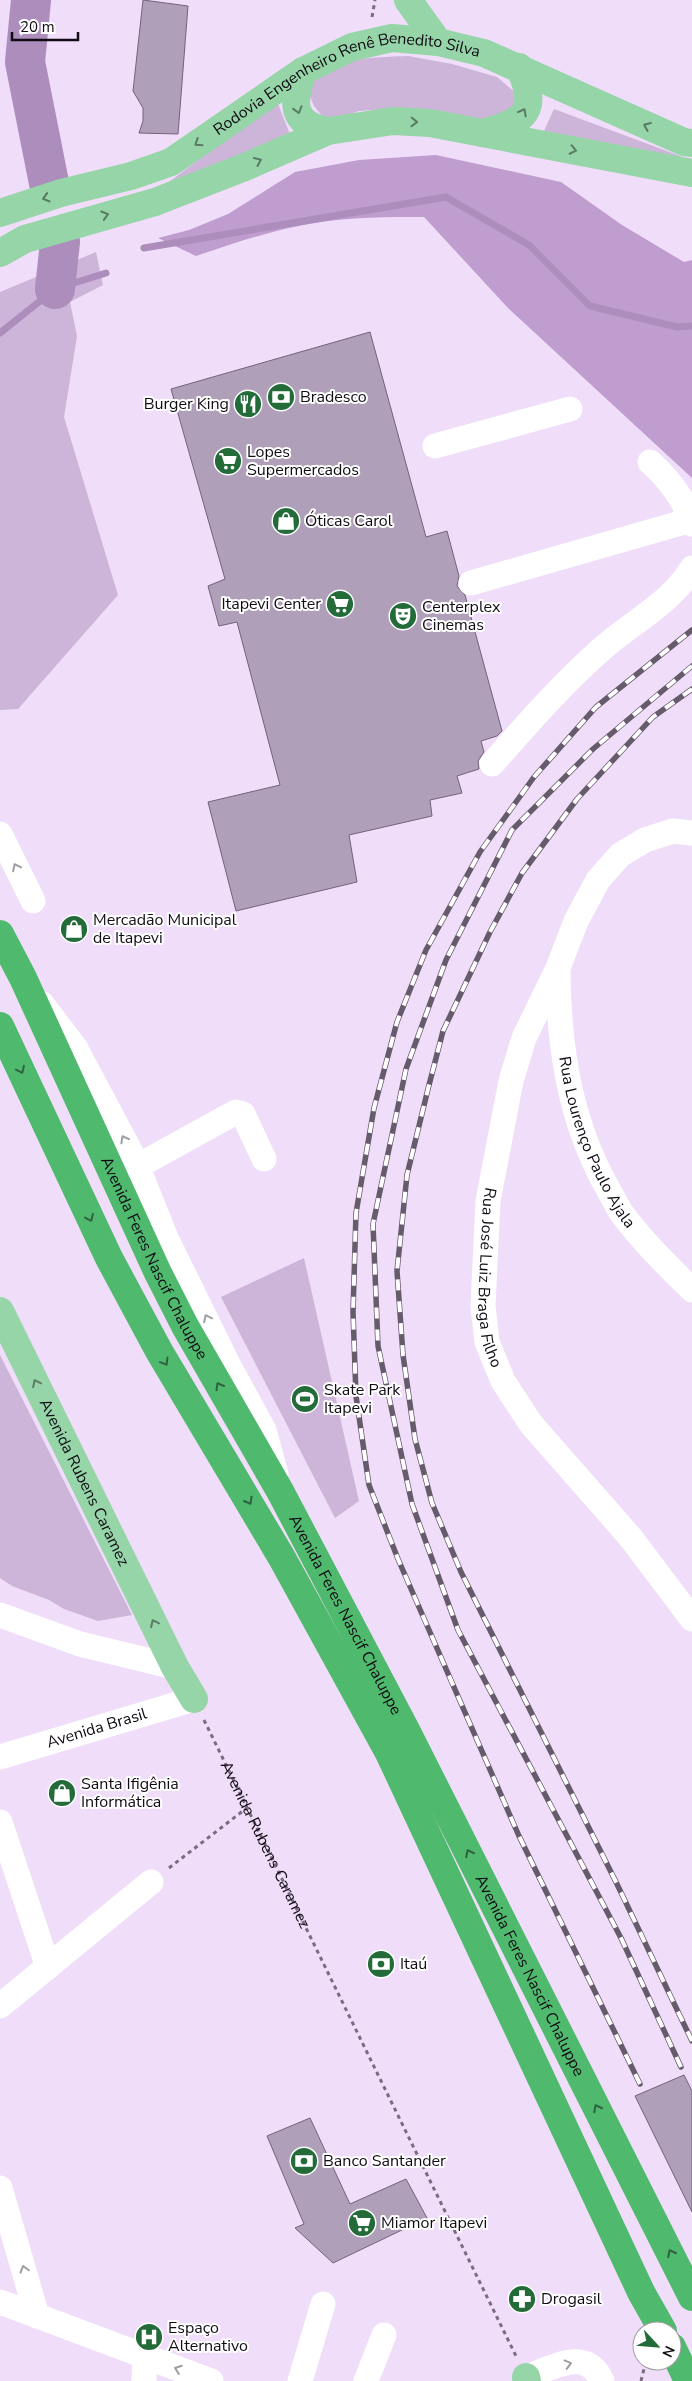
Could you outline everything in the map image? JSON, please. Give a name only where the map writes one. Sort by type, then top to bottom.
[{"type":"highway","name":"Avenida Feres Nascif Chaluppe","points":[[0,934],[23,978],[158,1272],[185,1326],[280,1491],[406,1730],[692,2297]]},
{"type":"highway","name":"Avenida Feres Nascif Chaluppe","points":[[0,1026],[108,1258],[159,1351],[301,1591],[389,1753],[641,2292],[657,2321]]},
{"type":"highway","points":[[682,2368],[688,2381]]},
{"type":"main road","points":[[408,0],[438,42]]},
{"type":"main road","name":"Rodovia Engenheiro Renê Benedito Silva","points":[[0,213],[61,193],[131,176],[171,162],[302,71],[352,47],[392,38],[438,42],[484,53],[519,67],[618,114],[684,142],[692,143]]},
{"type":"main road","points":[[482,133],[516,123],[524,114],[528,100],[528,88],[519,67]]},
{"type":"main road","points":[[302,71],[295,102],[300,117],[310,128],[328,131]]},
{"type":"main road","name":"Rodovia Engenheiro Renê Benedito Silva","points":[[0,253],[25,239],[154,202],[245,167],[328,131],[393,121],[430,122],[692,173]]},
{"type":"main road","name":"Avenida Rubens Caramez","points":[[0,1311],[175,1667],[194,1699]]},
{"type":"street","points":[[435,446],[570,409]]},
{"type":"street","points":[[471,583],[691,522],[667,477],[650,462]]},
{"type":"street","points":[[492,764],[558,690],[605,646],[675,590],[692,568]]},
{"type":"street","name":"Rua José Luiz Braga Filho","points":[[692,833],[673,831],[645,840],[620,855],[598,880],[576,921],[558,968],[524,1038],[511,1081],[488,1200],[483,1306],[487,1342],[503,1382],[531,1424],[631,1538],[692,1619]]},
{"type":"street","points":[[0,834],[33,901]]},
{"type":"street","name":"Rua Lourenço Paulo Ajala","points":[[558,968],[559,1018],[565,1068],[577,1118],[597,1169],[622,1214],[655,1254],[692,1290]]},
{"type":"street","points":[[23,978],[75,1047],[138,1166],[166,1238],[229,1366],[264,1430],[280,1491]]},
{"type":"street","points":[[138,1166],[236,1112],[242,1114],[264,1159]]},
{"type":"street","points":[[0,1615],[80,1644],[175,1667]]},
{"type":"street","name":"Avenida Brasil","points":[[0,1757],[194,1699]]},
{"type":"street","points":[[0,1822],[48,1968]]},
{"type":"street","points":[[0,2006],[151,1882]]},
{"type":"street","points":[[0,2188],[37,2316]]},
{"type":"street","points":[[0,2302],[37,2316],[145,2369],[210,2381]]},
{"type":"street","points":[[300,2381],[323,2304]]},
{"type":"street","points":[[366,2381],[384,2334]]},
{"type":"street","points":[[527,2379],[576,2361],[591,2365],[597,2371],[602,2381]]},
{"type":"path","name":"Avenida Rubens Caramez","points":[[194,1699],[527,2379]]},
{"type":"path","points":[[151,1882],[248,1807]]},
{"type":"shaded area","points":[[408,56],[452,64],[497,77],[516,93],[516,109],[505,122],[399,108],[359,111],[335,120],[323,117],[314,106],[308,92],[310,84],[321,70],[332,65],[358,59]]},
{"type":"shaded area","points":[[277,101],[291,137],[161,188]]},
{"type":"shaded area","points":[[554,109],[683,157],[613,148],[544,131]]},
{"type":"shaded area","points":[[436,155],[561,182],[622,225],[684,262],[692,260],[692,478],[508,308],[424,217],[356,218],[315,223],[240,241],[196,256],[158,238],[189,230],[228,214],[295,172],[359,160]]},
{"type":"shaded area","points":[[96,252],[103,285],[70,302],[77,336],[64,417],[118,595],[18,709],[0,710],[0,292]]},
{"type":"shaded area","name":"Skate Park Itapevi","points":[[304,1258],[359,1501],[335,1518],[221,1297]]},
{"type":"shaded area","points":[[0,1355],[132,1615],[98,1621],[64,1609],[49,1600],[12,1586],[0,1578]]},
{"type":"building","points":[[143,0],[188,6],[178,134],[139,133],[143,121],[143,108],[133,91]]},
{"type":"building","name":"Itapevi Center","points":[[370,332],[426,537],[447,531],[459,576],[457,586],[465,595],[502,731],[497,736],[481,741],[484,752],[478,761],[479,769],[457,776],[462,793],[430,800],[432,816],[349,835],[357,882],[236,911],[208,802],[280,785],[237,622],[219,626],[208,586],[225,579],[171,389]]},
{"type":"building","points":[[684,2075],[692,2091],[692,2212],[635,2096]]},
{"type":"building","points":[[310,2118],[350,2204],[406,2179],[427,2218],[333,2263],[295,2228],[304,2224],[267,2136]]},
{"type":"waterway","points":[[31,0],[25,62],[49,183]]},
{"type":"waterway","points":[[144,248],[446,197],[529,245],[590,306],[677,327],[692,326]]},
{"type":"waterway","points":[[55,289],[60,242]]},
{"type":"waterway","points":[[0,333],[55,289],[106,273]]},
{"type":"railway","points":[[640,2084],[519,1836],[398,1559],[369,1485],[356,1396],[353,1312],[356,1213],[374,1108],[397,1022],[426,950],[480,852],[534,777],[596,707],[692,630]]},
{"type":"railway","points":[[681,2067],[621,1938],[458,1630],[412,1504],[378,1346],[373,1224],[406,1069],[446,960],[512,830],[593,749],[692,666]]},
{"type":"railway","points":[[692,689],[653,717],[577,799],[522,873],[490,932],[443,1031],[407,1175],[397,1271],[403,1355],[415,1439],[432,1503],[461,1572],[616,1882],[692,2041]]},
{"type":"place","name":"Bradesco","points":[[281,397]]},
{"type":"place","name":"Burger King","points":[[248,404]]},
{"type":"place","name":"Lopes Supermercados","points":[[228,461]]},
{"type":"place","name":"Óticas Carol","points":[[286,521]]},
{"type":"place","name":"Itapevi Center","points":[[340,604]]},
{"type":"place","name":"Centerplex Cinemas","points":[[403,616]]},
{"type":"place","name":"Mercadão Municipal de Itapevi","points":[[74,929]]},
{"type":"place","name":"Skate Park Itapevi","points":[[305,1399]]},
{"type":"place","name":"Santa Ifigênia Informática","points":[[62,1793]]},
{"type":"place","name":"Itaú","points":[[381,1964]]},
{"type":"place","name":"Banco Santander","points":[[304,2161]]},
{"type":"place","name":"Miamor Itapevi","points":[[362,2223]]},
{"type":"place","name":"Drogasil","points":[[522,2299]]},
{"type":"place","name":"Espaço Alternativo","points":[[149,2337]]}]
